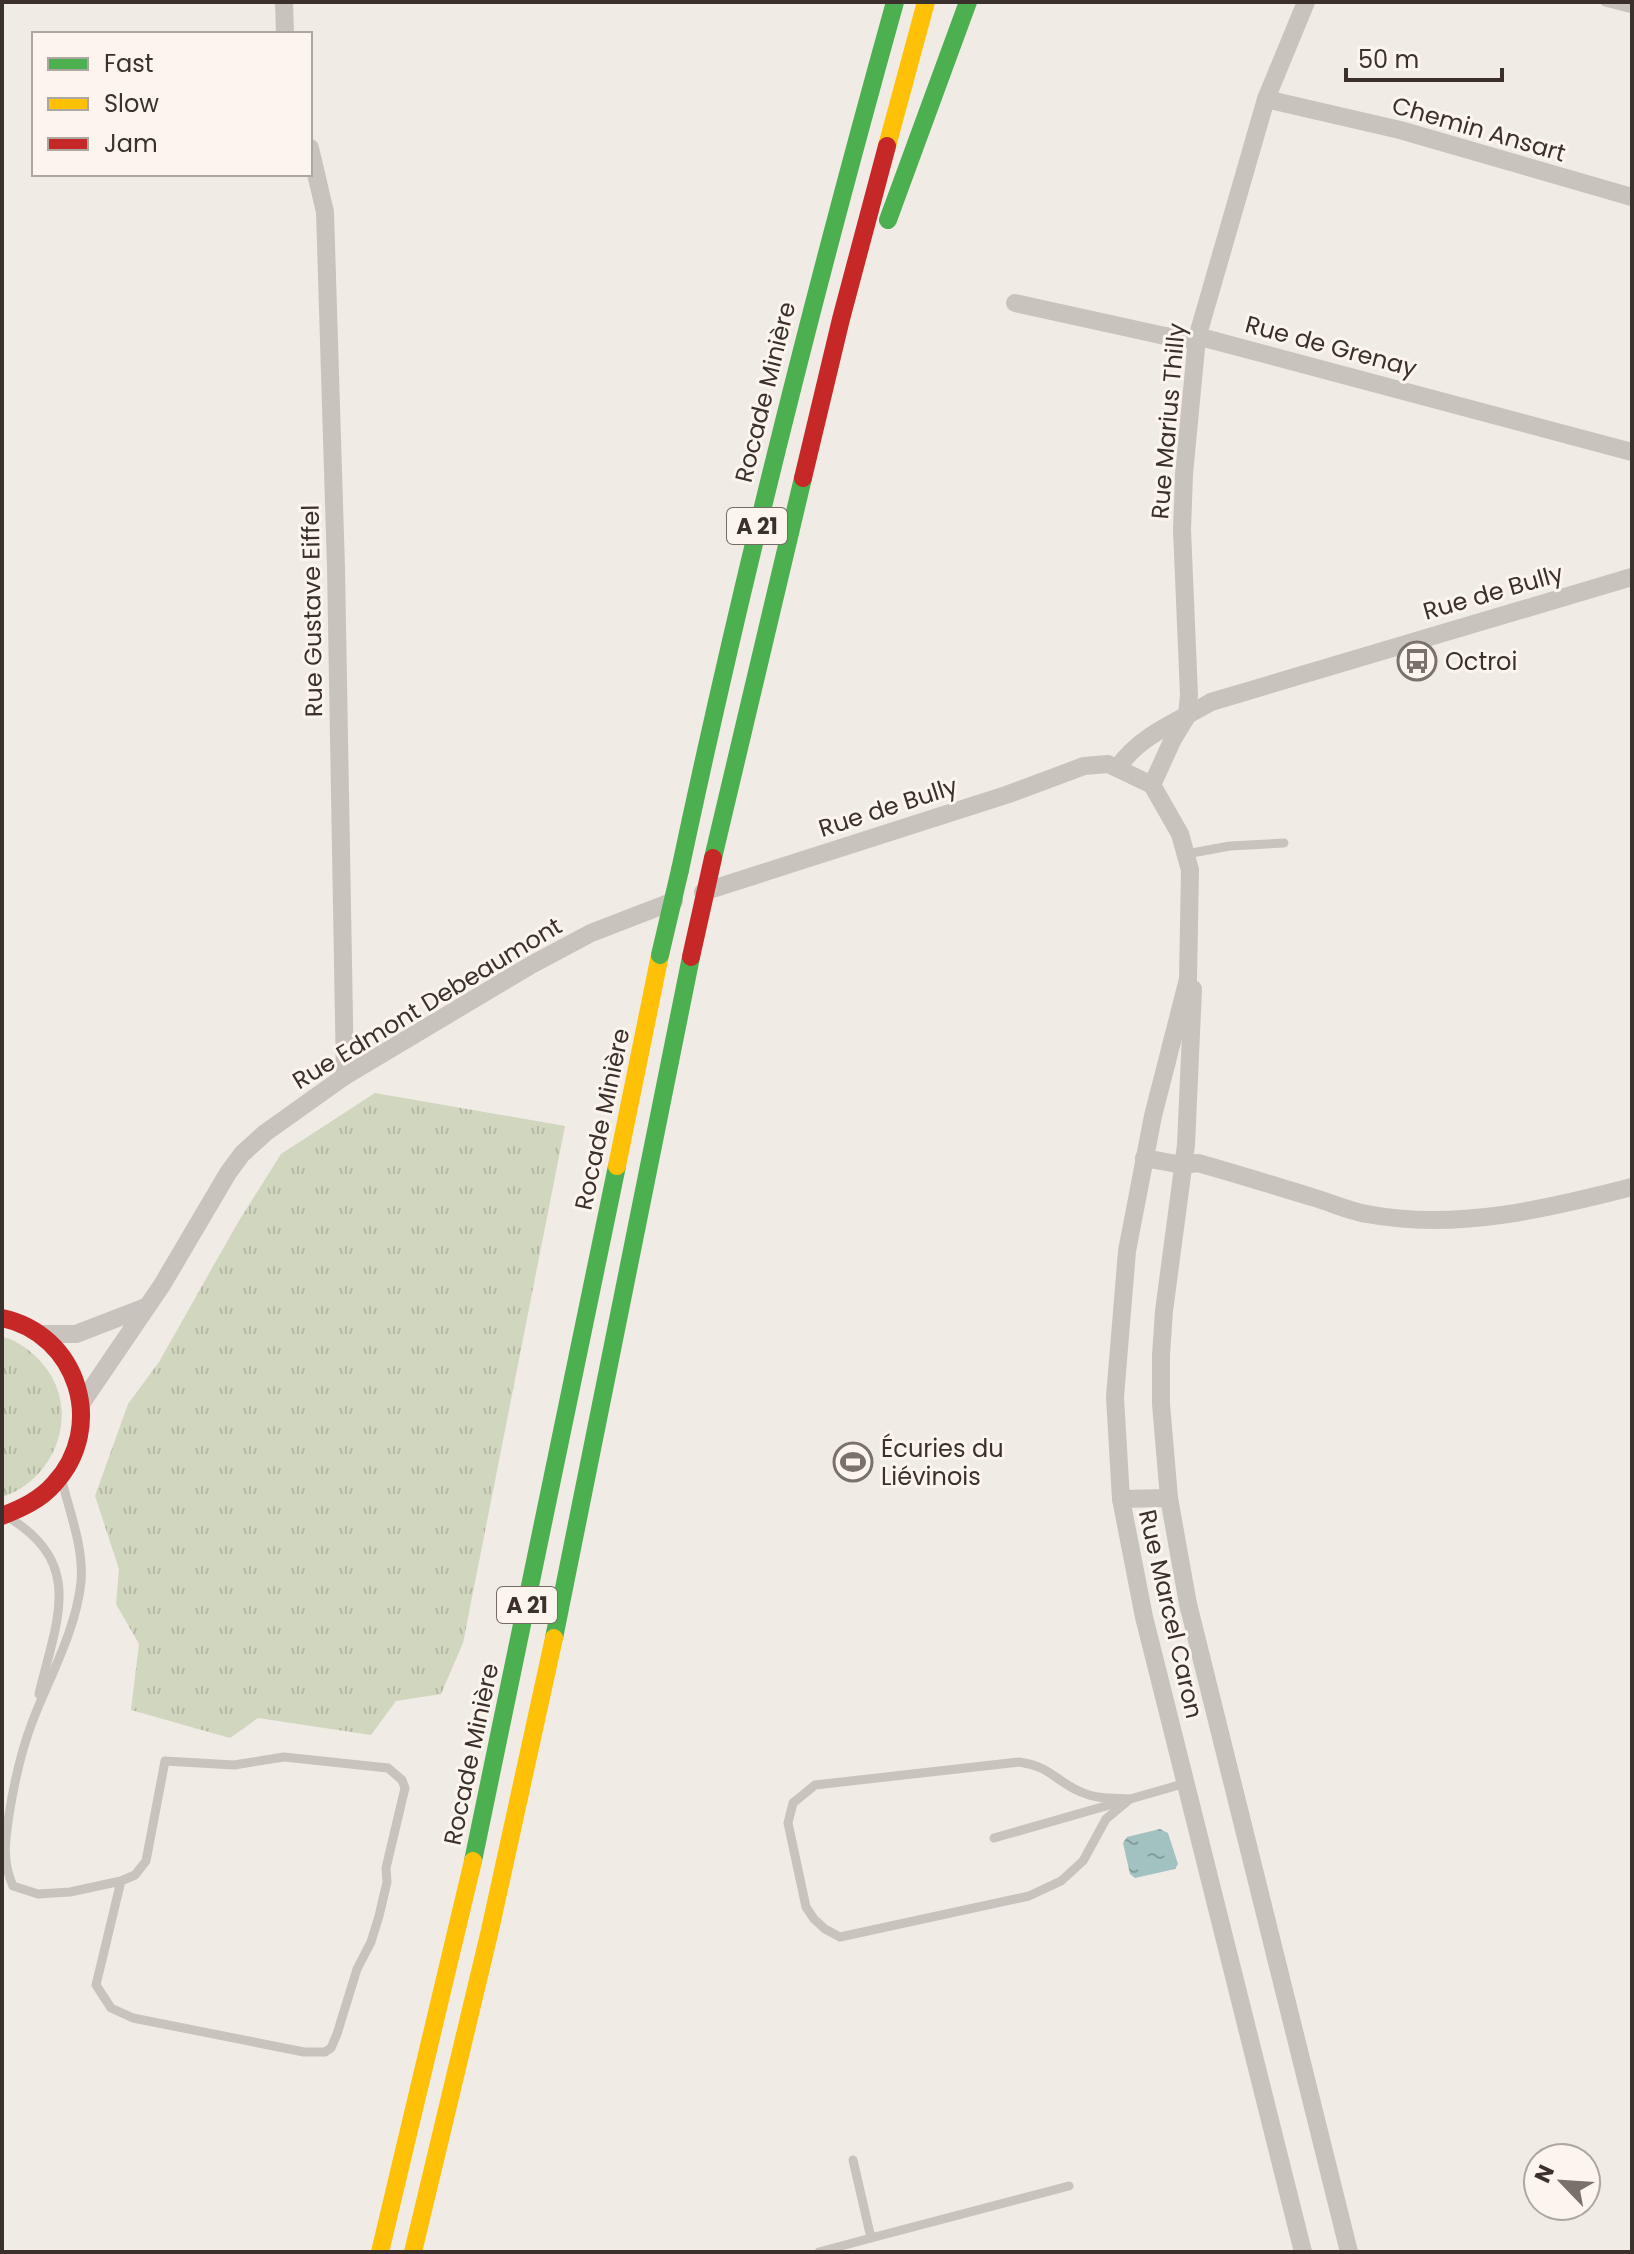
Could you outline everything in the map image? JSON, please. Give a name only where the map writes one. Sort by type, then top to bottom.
[{"type":"main road","name":"Rocade Minière","points":[[380,2252],[491,1781],[660,955],[764,492],[829,234],[895,2]]},
{"type":"main road","name":"A 21","points":[[413,2252],[446,2124],[521,1791],[713,858],[841,319],[926,2]]},
{"type":"main road","points":[[841,319],[865,296],[968,2]]},
{"type":"main road","points":[[829,234],[868,33]]},
{"type":"main road","points":[[4,1516],[46,1495],[61,1478],[74,1455],[81,1430],[81,1404],[68,1365],[39,1334],[5,1314]]},
{"type":"street","points":[[284,2],[285,32]]},
{"type":"street","name":"Rue Marius Thilly","points":[[1187,716],[1189,687],[1182,530],[1197,338],[1266,99],[1306,2]]},
{"type":"street","name":"Chemin Ansart","points":[[1266,99],[1400,130],[1632,197]]},
{"type":"street","name":"Rue Gustave Eiffel","points":[[312,157],[325,212],[336,568],[345,1076]]},
{"type":"street","name":"Rue de Grenay","points":[[1015,303],[1165,336],[1208,339],[1632,452]]},
{"type":"street","name":"Rue de Bully","points":[[591,933],[643,911],[1006,795],[1084,766],[1099,764],[1118,767],[1130,750],[1157,730],[1211,702],[1632,577]]},
{"type":"street","points":[[1118,767],[1152,785],[1187,716]]},
{"type":"street","name":"Rue Marcel Caron","points":[[1152,785],[1173,818],[1186,854],[1190,870],[1191,917],[1188,979],[1144,1158],[1127,1251],[1116,1383],[1121,1499],[1130,1556],[1303,2252]]},
{"type":"street","name":"Rue Edmont Debeaumont","points":[[81,1404],[162,1285],[242,1154],[265,1133],[345,1076],[531,965],[591,933]]},
{"type":"street","name":"Rue Marcel Caron","points":[[1188,979],[1194,990],[1190,1103],[1161,1355],[1161,1404],[1169,1498],[1188,1604],[1349,2252]]},
{"type":"street","points":[[1144,1158],[1183,1165],[1198,1163],[1366,1214],[1411,1218],[1451,1220],[1516,1212],[1632,1187]]},
{"type":"street","points":[[39,1334],[76,1334],[146,1307]]},
{"type":"street","points":[[1121,1499],[1169,1498]]},
{"type":"lane","points":[[1605,2],[1632,9]]},
{"type":"lane","points":[[1186,854],[1230,846],[1284,843]]},
{"type":"lane","points":[[32,1722],[72,1620],[81,1585],[82,1562],[61,1478]]},
{"type":"lane","points":[[4,1516],[30,1530],[45,1546],[59,1574],[60,1597],[12,1795],[4,1868],[13,1886],[38,1894],[70,1892],[135,1875],[146,1861],[165,1761],[234,1765],[284,1757],[388,1768],[402,1780],[405,1788],[386,1868],[387,1882],[379,1916],[371,1942],[357,1969],[337,2034],[331,2048],[325,2052],[304,2052],[133,2018],[111,2008],[96,1985],[121,1881]]},
{"type":"lane","points":[[1019,1762],[1036,1765],[1091,1796],[1130,1799],[1106,1819],[1083,1861],[1061,1881],[1029,1896],[840,1937],[825,1929],[806,1907],[788,1823],[793,1803],[815,1785],[1019,1762]]},
{"type":"lane","points":[[994,1838],[1186,1783]]},
{"type":"lane","points":[[853,2160],[871,2238]]},
{"type":"lane","points":[[819,2252],[1069,2186]]},
{"type":"green space","points":[[375,1093],[565,1126],[463,1643],[441,1694],[396,1701],[371,1735],[258,1718],[230,1738],[131,1710],[139,1644],[116,1604],[119,1569],[95,1496],[128,1404],[159,1362],[237,1224],[281,1154]]},
{"type":"green space","points":[[2,1337],[24,1347],[42,1363],[54,1381],[60,1401],[61,1421],[58,1440],[37,1475],[21,1488],[2,1497]]},
{"type":"water","points":[[1160,1829],[1168,1833],[1178,1864],[1175,1869],[1135,1878],[1130,1874],[1123,1843],[1127,1837]]},
{"type":"traffic: fast","points":[[680,870],[728,652],[781,434],[895,2]]},
{"type":"traffic: fast","points":[[888,220],[968,2]]},
{"type":"traffic: fast","points":[[713,858],[803,478]]},
{"type":"traffic: fast","points":[[660,955],[680,870]]},
{"type":"traffic: fast","points":[[554,1638],[691,957]]},
{"type":"traffic: fast","points":[[473,1861],[617,1166]]},
{"type":"traffic: slow","points":[[887,146],[926,2]]},
{"type":"traffic: slow","points":[[617,1166],[660,955]]},
{"type":"traffic: slow","points":[[413,2252],[490,1930],[554,1638]]},
{"type":"traffic: slow","points":[[380,2252],[473,1861]]},
{"type":"traffic: jam","points":[[803,478],[887,146]]},
{"type":"traffic: jam","points":[[691,957],[713,858]]},
{"type":"traffic: jam","points":[[2,1318],[28,1327],[50,1343],[66,1363],[76,1386],[81,1411],[79,1436],[70,1461],[54,1484],[43,1495],[2,1516]]},
{"type":"place","name":"Octroi","points":[[1417,661]]},
{"type":"place","name":"Écuries du Liévinois","points":[[853,1462]]}]
